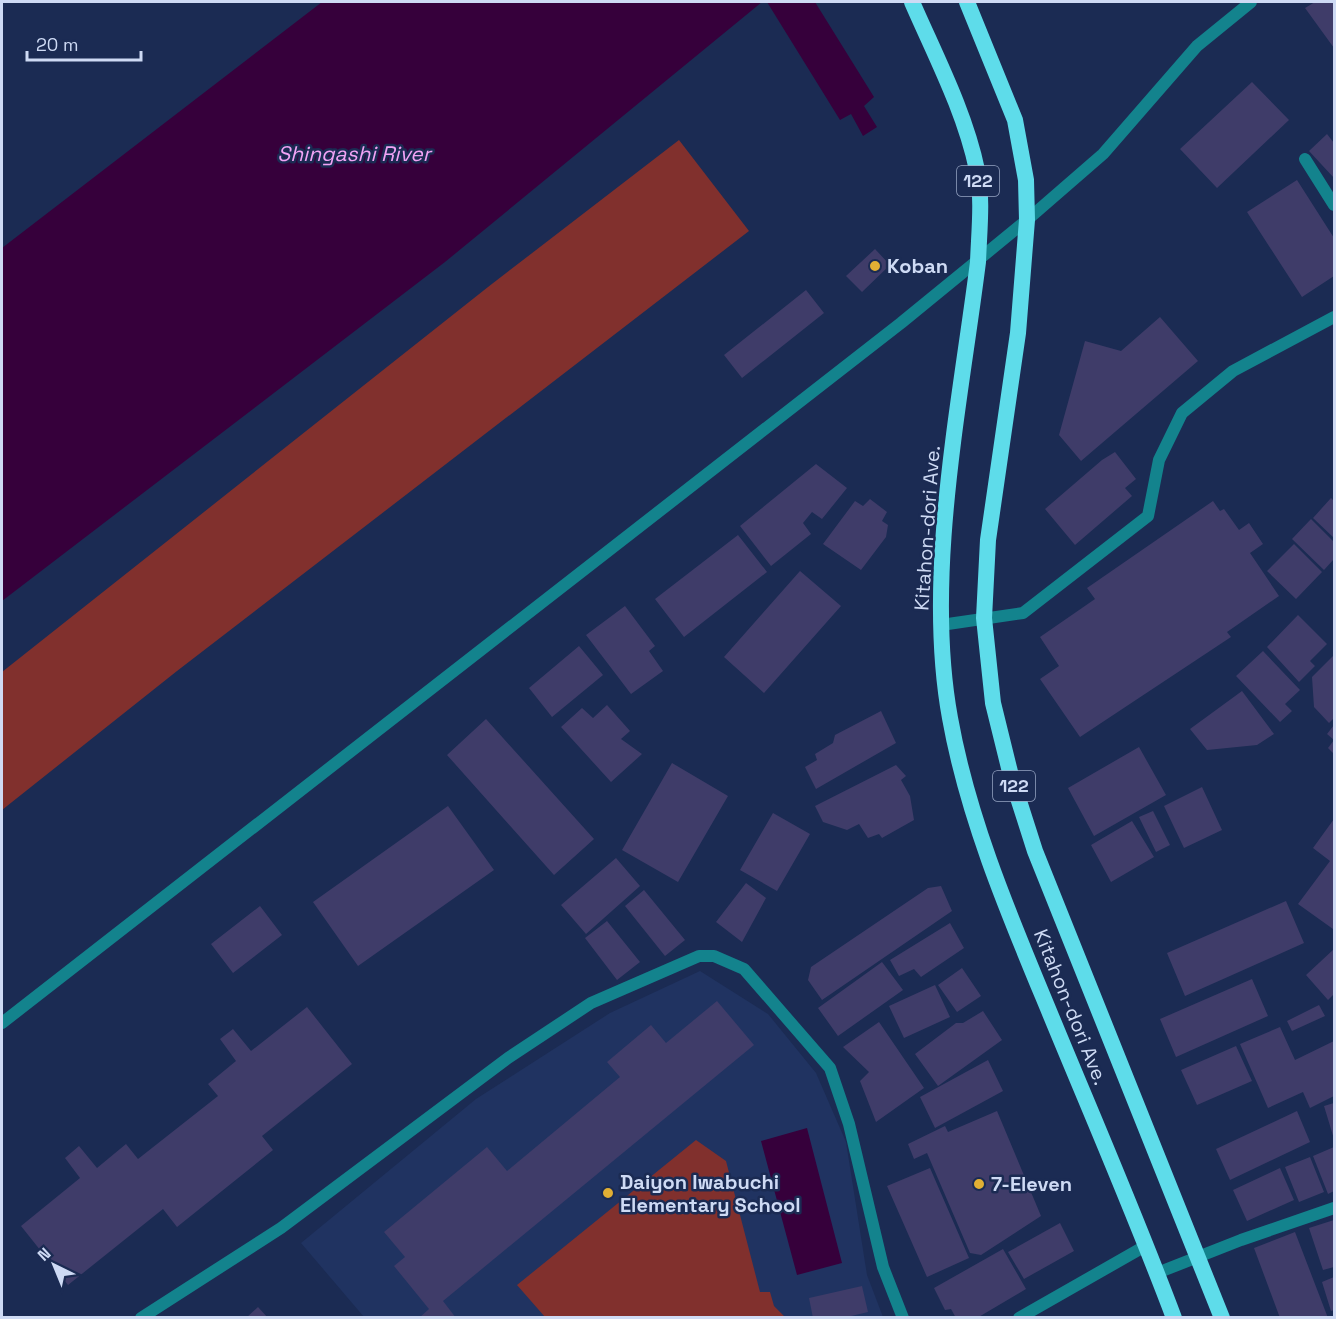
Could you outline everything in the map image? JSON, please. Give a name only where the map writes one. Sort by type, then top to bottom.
[{"type":"highway","name":"Kitahon-dori Ave.","points":[[912,2],[954,103],[977,171],[980,215],[978,262],[943,545],[941,625],[949,717],[968,793],[1025,953],[1147,1245],[1174,1317]]},
{"type":"highway","name":"Kitahon-dori Ave.","points":[[967,2],[1015,120],[1022,151],[1028,220],[1018,333],[988,540],[984,618],[993,703],[1011,776],[1035,851],[1200,1257],[1222,1317]]},
{"type":"street","points":[[2,1023],[978,262],[1103,154],[1197,46],[1251,2]]},
{"type":"street","points":[[1305,159],[1335,205]]},
{"type":"street","points":[[941,625],[1023,612],[1148,516],[1159,460],[1182,413],[1233,371],[1335,317]]},
{"type":"street","points":[[141,1317],[281,1228],[508,1058],[591,1003],[699,956],[714,956],[744,969],[830,1068],[849,1124],[883,1267],[903,1317]]},
{"type":"street","points":[[1157,1274],[1335,1208]]},
{"type":"street","points":[[1019,1317],[1147,1245]]},
{"type":"shaded area","points":[[679,140],[749,231],[177,671],[2,810],[2,672],[488,287]]},
{"type":"shaded area","name":"Daiyon Iwabuchi Elementary School","points":[[700,971],[768,1014],[816,1073],[846,1142],[867,1275],[883,1317],[364,1317],[301,1243],[476,1099],[610,1013]]},
{"type":"shaded area","points":[[696,1140],[726,1161],[760,1292],[770,1292],[774,1306],[785,1317],[545,1317],[517,1285]]},
{"type":"water","name":"Shingashi River","points":[[322,2],[762,2],[445,262],[2,601],[2,248]]},
{"type":"water","points":[[767,2],[815,2],[874,97],[864,106],[877,127],[863,136],[851,114],[840,120]]},
{"type":"water","points":[[807,1128],[842,1263],[797,1275],[761,1141]]},
{"type":"building","points":[[1315,2],[1334,2],[1334,48],[1305,8]]},
{"type":"building","points":[[1252,82],[1289,120],[1217,188],[1180,149]]},
{"type":"building","points":[[1327,134],[1334,143],[1334,178],[1309,151]]},
{"type":"building","points":[[1297,180],[1334,238],[1334,276],[1302,297],[1247,212]]},
{"type":"building","points":[[875,249],[890,265],[862,292],[846,276]]},
{"type":"building","points":[[806,290],[824,313],[742,378],[724,355]]},
{"type":"building","points":[[1160,317],[1198,361],[1081,461],[1059,435],[1085,341],[1121,351]]},
{"type":"building","points":[[1115,452],[1136,479],[1125,488],[1132,496],[1075,545],[1045,509],[1102,460]]},
{"type":"building","points":[[816,464],[847,488],[822,519],[812,512],[803,523],[811,534],[771,566],[740,526]]},
{"type":"building","points":[[1331,498],[1334,501],[1334,538],[1313,518]]},
{"type":"building","points":[[870,499],[887,512],[882,521],[888,525],[886,537],[861,570],[823,544],[855,501],[863,506]]},
{"type":"building","points":[[1213,501],[1220,511],[1224,509],[1239,530],[1249,523],[1263,544],[1250,553],[1279,596],[1227,632],[1231,637],[1080,737],[1040,679],[1059,666],[1040,637],[1095,599],[1087,588]]},
{"type":"building","points":[[1311,519],[1334,542],[1334,559],[1324,570],[1292,539]]},
{"type":"building","points":[[738,535],[767,572],[684,637],[655,599]]},
{"type":"building","points":[[1294,544],[1322,572],[1296,599],[1267,571]]},
{"type":"building","points":[[800,571],[841,606],[764,693],[724,657]]},
{"type":"building","points":[[625,606],[655,646],[649,651],[663,671],[631,694],[586,635]]},
{"type":"building","points":[[1298,615],[1327,644],[1310,661],[1315,666],[1299,682],[1267,647]]},
{"type":"building","points":[[579,646],[603,675],[552,717],[529,688]]},
{"type":"building","points":[[1263,651],[1300,690],[1285,704],[1292,711],[1280,722],[1236,676]]},
{"type":"building","points":[[1334,655],[1334,718],[1329,723],[1314,707],[1312,677]]},
{"type":"building","points":[[1242,691],[1274,734],[1257,745],[1207,750],[1190,729]]},
{"type":"building","points":[[607,705],[630,731],[621,739],[642,754],[611,782],[561,727],[582,708],[593,718]]},
{"type":"building","points":[[881,711],[896,743],[816,789],[805,767],[817,760],[815,754],[833,743],[835,735]]},
{"type":"building","points":[[486,719],[594,839],[554,875],[447,755]]},
{"type":"building","points":[[1334,725],[1334,740],[1327,734]]},
{"type":"building","points":[[1334,740],[1334,754],[1328,748]]},
{"type":"building","points":[[1139,747],[1166,795],[1094,836],[1068,788]]},
{"type":"building","points":[[672,763],[728,796],[678,882],[622,850]]},
{"type":"building","points":[[896,765],[906,776],[901,780],[910,796],[914,820],[882,838],[879,834],[868,838],[859,824],[847,830],[823,822],[815,806]]},
{"type":"building","points":[[1202,787],[1222,830],[1184,848],[1164,806]]},
{"type":"building","points":[[448,806],[494,870],[358,966],[313,902]]},
{"type":"building","points":[[1153,811],[1170,845],[1156,852],[1139,817]]},
{"type":"building","points":[[773,813],[810,834],[777,891],[740,870]]},
{"type":"building","points":[[1334,819],[1333,929],[1298,904],[1330,861],[1313,848]]},
{"type":"building","points":[[1132,821],[1154,857],[1111,882],[1091,845]]},
{"type":"building","points":[[616,858],[640,886],[586,934],[561,905]]},
{"type":"building","points":[[746,883],[766,898],[742,942],[716,922]]},
{"type":"building","points":[[941,886],[952,911],[822,1000],[808,980],[811,967],[928,888]]},
{"type":"building","points":[[644,890],[685,940],[665,956],[625,906]]},
{"type":"building","points":[[1286,901],[1304,943],[1185,996],[1167,953]]},
{"type":"building","points":[[260,906],[282,935],[233,973],[211,944]]},
{"type":"building","points":[[607,921],[640,962],[617,980],[585,938]]},
{"type":"building","points":[[950,923],[964,948],[921,977],[914,969],[899,976],[890,960]]},
{"type":"building","points":[[1334,949],[1334,994],[1328,1000],[1306,975]]},
{"type":"building","points":[[882,962],[903,990],[838,1036],[818,1008]]},
{"type":"building","points":[[962,968],[981,996],[957,1012],[938,985]]},
{"type":"building","points":[[1252,979],[1268,1016],[1176,1057],[1160,1019]]},
{"type":"building","points":[[935,985],[950,1017],[904,1038],[889,1006]]},
{"type":"building","points":[[717,1001],[754,1045],[443,1301],[456,1318],[419,1318],[429,1309],[394,1266],[405,1257],[384,1232],[487,1147],[507,1171],[620,1077],[607,1062],[651,1025],[666,1043]]},
{"type":"building","points":[[1319,1005],[1325,1016],[1292,1031],[1287,1021]]},
{"type":"building","points":[[307,1007],[352,1064],[262,1136],[273,1150],[177,1227],[163,1209],[68,1285],[21,1226],[80,1178],[65,1158],[79,1146],[97,1168],[126,1144],[138,1159],[218,1096],[208,1084],[236,1061],[220,1039],[233,1029],[251,1051]]},
{"type":"building","points":[[983,1011],[1002,1040],[938,1086],[915,1054],[956,1023],[963,1023]]},
{"type":"building","points":[[879,1022],[924,1088],[876,1122],[860,1081],[869,1072],[843,1047]]},
{"type":"building","points":[[1280,1027],[1295,1060],[1334,1041],[1334,1096],[1310,1108],[1303,1092],[1268,1108],[1240,1044]]},
{"type":"building","points":[[1236,1046],[1252,1081],[1197,1105],[1181,1070]]},
{"type":"building","points":[[988,1060],[1003,1091],[935,1128],[920,1097]]},
{"type":"building","points":[[1334,1103],[1334,1139],[1324,1106]]},
{"type":"building","points":[[997,1111],[1041,1216],[981,1255],[970,1253],[927,1153],[914,1159],[908,1144],[945,1126],[948,1132]]},
{"type":"building","points":[[1297,1111],[1310,1142],[1230,1180],[1216,1149]]},
{"type":"building","points":[[1334,1147],[1334,1191],[1328,1194],[1313,1156]]},
{"type":"building","points":[[1310,1157],[1324,1192],[1299,1202],[1285,1167]]},
{"type":"building","points":[[930,1168],[969,1258],[927,1277],[887,1186]]},
{"type":"building","points":[[1280,1168],[1294,1200],[1247,1221],[1233,1190]]},
{"type":"building","points":[[1334,1220],[1334,1267],[1323,1270],[1309,1228]]},
{"type":"building","points":[[1060,1223],[1074,1251],[1024,1279],[1008,1252]]},
{"type":"building","points":[[1295,1232],[1328,1318],[1280,1318],[1254,1248]]},
{"type":"building","points":[[1003,1249],[1026,1289],[977,1318],[956,1318],[951,1309],[945,1310],[934,1288]]},
{"type":"building","points":[[1334,1277],[1334,1310],[1331,1311],[1322,1282]]},
{"type":"building","points":[[862,1286],[868,1312],[843,1318],[813,1318],[809,1298]]},
{"type":"building","points":[[258,1307],[268,1318],[246,1318]]},
{"type":"place","name":"Koban","points":[[875,266]]},
{"type":"place","name":"7-Eleven","points":[[979,1184]]},
{"type":"place","name":"Daiyon Iwabuchi Elementary School","points":[[608,1193]]}]
